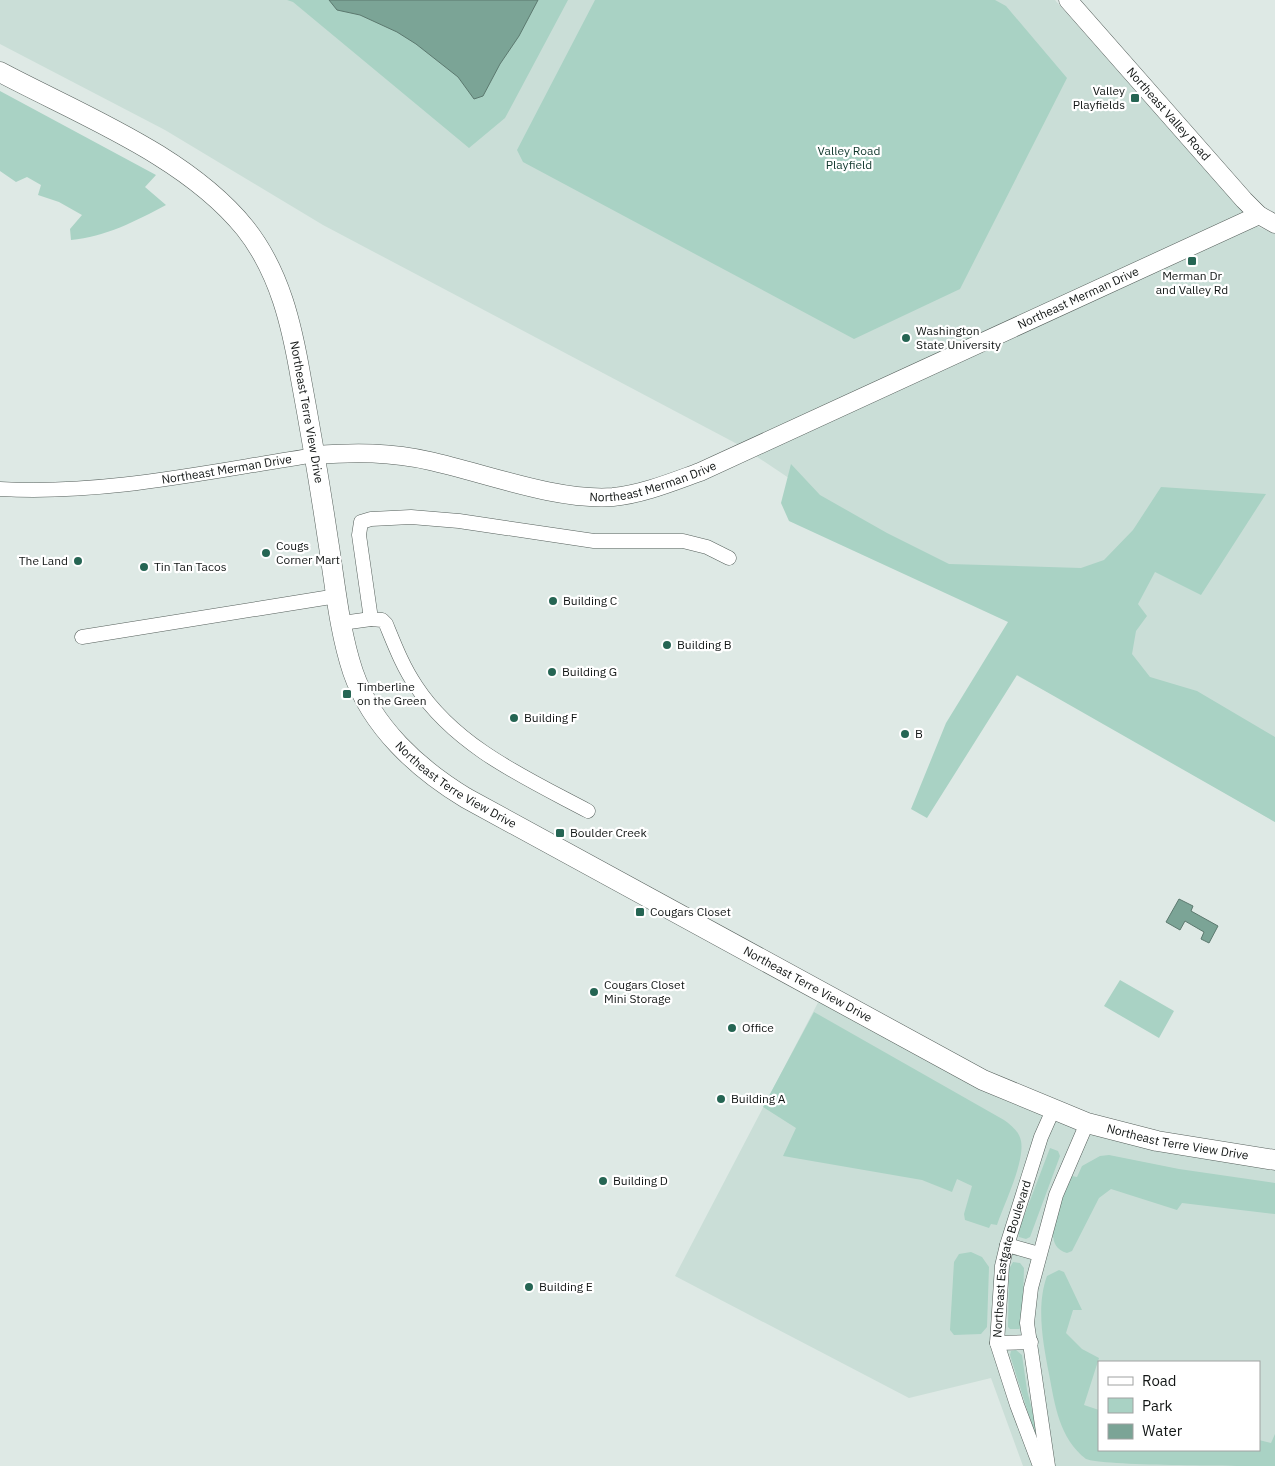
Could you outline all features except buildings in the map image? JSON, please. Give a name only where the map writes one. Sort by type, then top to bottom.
[{"type":"main road","name":"Northeast Terre View Drive","points":[[0,72],[164,158],[216,197],[247,231],[277,282],[290,324],[316,455],[337,596],[354,672],[368,702],[402,748],[422,768],[442,784],[703,929],[983,1080],[1087,1123],[1157,1141],[1275,1160]]},
{"type":"street","name":"Northeast Valley Road","points":[[1068,0],[1258,215],[1275,224]]},
{"type":"street","name":"Northeast Merman Drive","points":[[0,489],[42,491],[119,487],[316,455],[370,452],[397,454],[540,490],[595,497],[629,494],[652,489],[726,460],[1258,215]]},
{"type":"street","points":[[371,619],[359,535],[359,526],[366,520],[411,518],[459,521],[594,541],[683,541],[707,548],[729,558]]},
{"type":"street","points":[[82,637],[337,596]]},
{"type":"street","points":[[342,623],[371,619],[384,621],[416,687],[455,732],[503,764],[588,811]]},
{"type":"street","name":"Northeast Eastgate Boulevard","points":[[1040,1466],[1017,1405],[998,1343],[1002,1266],[1035,1154],[1053,1110]]},
{"type":"street","name":"Northeast Eastgate Boulevard","points":[[1048,1466],[1027,1323],[1031,1288],[1056,1195],[1087,1123]]},
{"type":"street","points":[[1007,1245],[1039,1254]]},
{"type":"street","points":[[998,1343],[1031,1342]]},
{"type":"shaded area","name":"Washington State University","points":[[0,0],[1055,0],[1256,226],[1275,234],[1275,822],[1090,715],[994,663],[1027,604],[835,509],[741,446],[323,225],[165,130],[0,44]]},
{"type":"shaded area","points":[[823,993],[1053,1110],[1275,1160],[1275,1466],[1023,1466],[991,1378],[909,1398],[675,1276]]},
{"type":"green space","points":[[287,0],[568,0],[505,118],[469,148],[293,2]]},
{"type":"green space","name":"Valley Road Playfield","points":[[595,0],[995,0],[1006,6],[1067,78],[960,289],[854,339],[523,162],[517,150]]},
{"type":"green space","points":[[0,91],[156,175],[145,187],[166,205],[108,232],[71,240],[70,229],[82,215],[59,202],[38,195],[41,185],[27,177],[16,182],[0,171]]},
{"type":"green space","points":[[791,464],[820,495],[887,533],[949,564],[1081,568],[1104,560],[1133,530],[1161,487],[1266,494],[1201,595],[1155,572],[1138,604],[1147,616],[1136,631],[1132,654],[1150,677],[1197,691],[1275,737],[1275,822],[1017,675],[927,818],[911,809],[946,723],[1008,622],[789,521],[781,503]]},
{"type":"green space","points":[[1120,980],[1174,1011],[1159,1038],[1104,1006]]},
{"type":"green space","points":[[814,1012],[1004,1120],[1014,1129],[1021,1141],[1020,1160],[997,1225],[991,1224],[989,1228],[965,1220],[964,1214],[972,1186],[957,1179],[952,1192],[922,1180],[783,1156],[796,1128],[763,1107]]},
{"type":"green space","points":[[1050,1148],[1058,1151],[1060,1156],[1030,1237],[1026,1239],[1019,1237],[1018,1232]]},
{"type":"green space","points":[[1109,1155],[1179,1169],[1275,1183],[1275,1214],[1182,1203],[1177,1210],[1111,1189],[1099,1198],[1072,1251],[1067,1253],[1058,1248],[1054,1240],[1053,1230],[1059,1207],[1072,1176],[1077,1177],[1082,1166],[1100,1156]]},
{"type":"green space","points":[[971,1252],[982,1257],[989,1267],[987,1327],[981,1334],[954,1335],[950,1330],[954,1262],[959,1254]]},
{"type":"green space","points":[[1013,1262],[1020,1263],[1024,1268],[1022,1327],[1019,1329],[1010,1329],[1008,1327],[1009,1269]]},
{"type":"green space","points":[[1059,1270],[1064,1272],[1082,1310],[1073,1310],[1066,1333],[1082,1349],[1099,1358],[1084,1405],[1098,1410],[1098,1451],[1260,1451],[1260,1440],[1271,1443],[1275,1434],[1275,1466],[1118,1463],[1086,1459],[1077,1451],[1064,1431],[1054,1397],[1045,1350],[1041,1312],[1047,1276]]},
{"type":"green space","points":[[1016,1350],[1022,1355],[1027,1390],[1039,1437],[1036,1438],[1010,1355],[1011,1351]]},
{"type":"water","points":[[329,0],[538,0],[483,96],[474,99],[458,77],[416,44],[397,32],[360,15],[337,10]]},
{"type":"water","points":[[1179,899],[1193,906],[1191,911],[1218,926],[1209,943],[1201,939],[1204,932],[1185,921],[1180,930],[1166,922]]},
{"type":"place","name":"Valley Playfields","points":[[1135,98]]},
{"type":"place","name":"Merman Dr and Valley Rd","points":[[1192,261]]},
{"type":"place","name":"Washington State University","points":[[906,338]]},
{"type":"place","name":"Cougs Corner Mart","points":[[266,553]]},
{"type":"place","name":"The Land","points":[[78,561]]},
{"type":"place","name":"Tin Tan Tacos","points":[[144,567]]},
{"type":"place","name":"Building C","points":[[553,601]]},
{"type":"place","name":"Building B","points":[[667,645]]},
{"type":"place","name":"Building G","points":[[552,672]]},
{"type":"place","name":"Timberline on the Green","points":[[347,694]]},
{"type":"place","name":"Building F","points":[[514,718]]},
{"type":"place","name":"B","points":[[905,734]]},
{"type":"place","name":"Boulder Creek","points":[[560,833]]},
{"type":"place","name":"Cougars Closet","points":[[640,912]]},
{"type":"place","name":"Cougars Closet Mini Storage","points":[[594,992]]},
{"type":"place","name":"Office","points":[[732,1028]]},
{"type":"place","name":"Building A","points":[[721,1099]]},
{"type":"place","name":"Building D","points":[[603,1181]]},
{"type":"place","name":"Building E","points":[[529,1287]]}]
